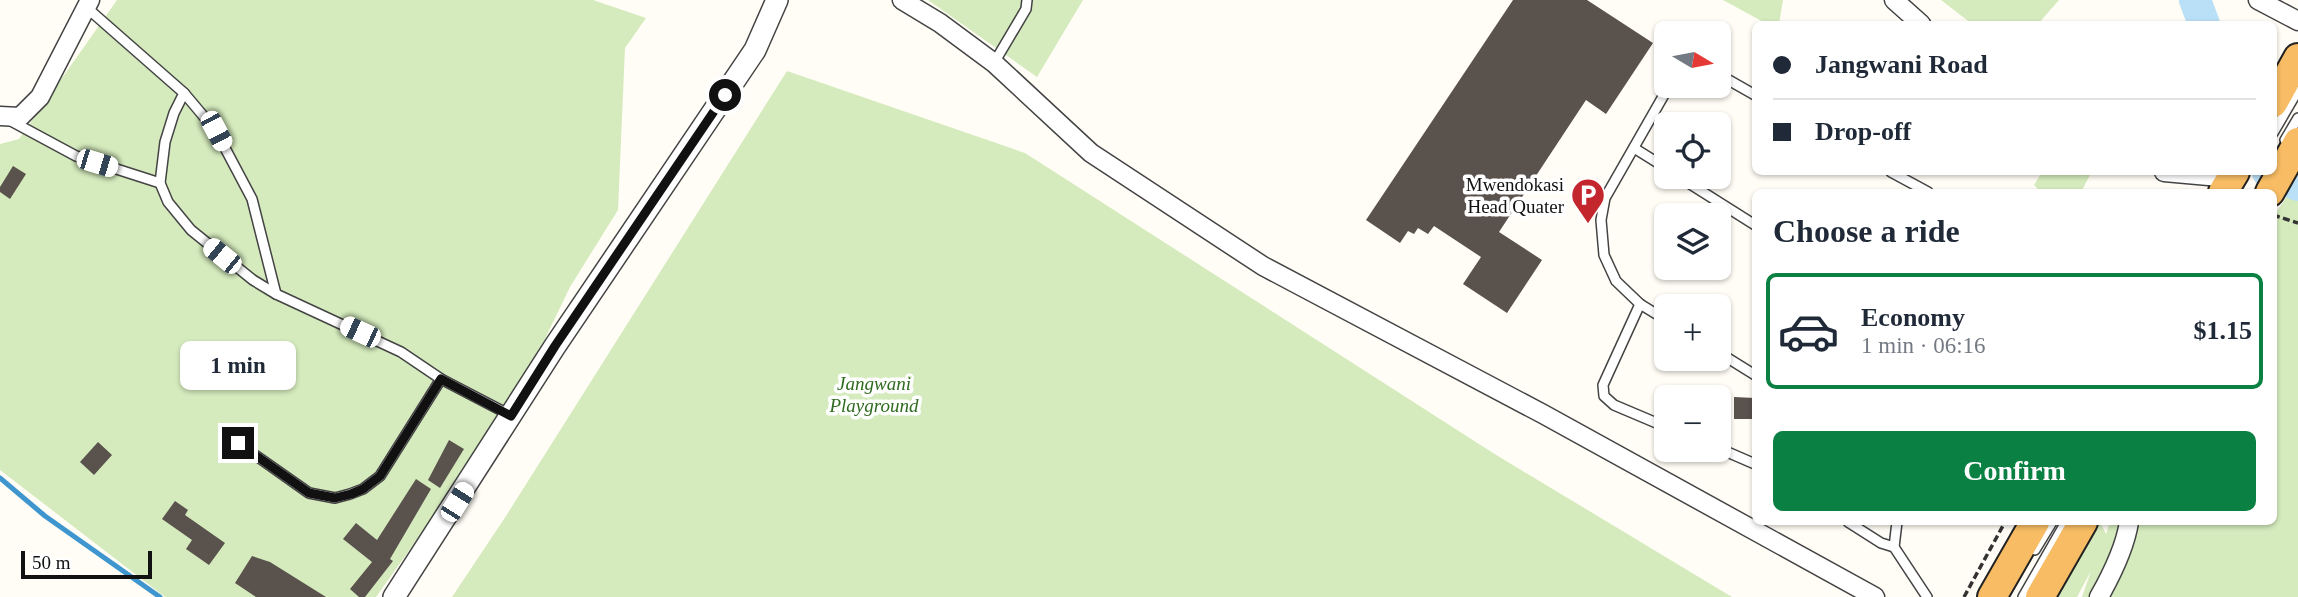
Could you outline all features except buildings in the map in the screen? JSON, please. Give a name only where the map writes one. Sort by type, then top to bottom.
[{"type":"highway","points":[[2277,96],[2298,58]]},
{"type":"highway","points":[[2271,189],[2289,146]]},
{"type":"highway","points":[[1992,597],[2033,525]]},
{"type":"highway","points":[[2040,597],[2081,525]]},
{"type":"street","points":[[394,597],[555,346],[755,50],[776,0]]},
{"type":"street","points":[[902,0],[940,23],[994,63],[1091,153],[1263,266],[1543,414],[1875,597]]},
{"type":"street","points":[[1894,0],[1918,21]]},
{"type":"street","points":[[2258,0],[2298,21]]},
{"type":"street","points":[[3,117],[20,117],[40,97],[88,4]]},
{"type":"street","points":[[2186,175],[2230,181]]},
{"type":"street","points":[[2099,597],[2129,525]]},
{"type":"lane","points":[[994,63],[1026,9],[1027,0]]},
{"type":"lane","points":[[88,4],[184,93],[216,131],[252,199],[276,294]]},
{"type":"lane","points":[[1731,81],[1752,93]]},
{"type":"lane","points":[[2277,126],[2298,90]]},
{"type":"lane","points":[[184,93],[165,142],[160,183],[168,202],[191,230],[253,280],[276,294],[401,352],[441,379],[511,416]]},
{"type":"lane","points":[[1654,313],[1640,304],[1616,281],[1606,262],[1601,220],[1605,198],[1662,98]]},
{"type":"lane","points":[[3,117],[76,156],[160,183]]},
{"type":"lane","points":[[2289,146],[2298,117]]},
{"type":"lane","points":[[1634,148],[1654,161]]},
{"type":"lane","points":[[1897,175],[1922,189]]},
{"type":"lane","points":[[1698,189],[1752,223]]},
{"type":"lane","points":[[1640,304],[1603,385],[1604,396],[1614,405],[1654,422]]},
{"type":"lane","points":[[1731,360],[1752,373]]},
{"type":"lane","points":[[238,443],[309,493],[335,498],[351,494],[380,476],[441,379]]},
{"type":"lane","points":[[1731,454],[1752,463]]},
{"type":"lane","points":[[1853,525],[1881,543],[1894,547],[1927,597]]},
{"type":"lane","points":[[1894,547],[1897,525]]},
{"type":"lane","points":[[2033,554],[2050,525]]},
{"type":"lane","points":[[2023,597],[2064,525]]},
{"type":"path","points":[[2277,216],[2298,223]]},
{"type":"path","points":[[1964,597],[2003,525]]},
{"type":"green space","points":[[117,0],[593,0],[646,18],[625,48],[618,210],[570,287],[513,405],[376,597],[165,597],[0,470],[0,144],[19,139]]},
{"type":"green space","points":[[928,0],[1083,0],[1037,77]]},
{"type":"green space","points":[[1723,0],[1783,0],[1780,21],[1762,21]]},
{"type":"green space","points":[[1941,0],[2059,0],[2041,21],[1968,21]]},
{"type":"green space","name":"Jangwani Playground","points":[[787,71],[1025,153],[1493,453],[1732,597],[452,597]]},
{"type":"green space","points":[[2040,175],[2090,175],[2083,189],[2038,189],[2034,185]]},
{"type":"green space","points":[[2295,184],[2298,187],[2298,597],[2082,597],[2091,571],[2077,597],[2049,597],[2087,525],[2102,525],[2106,534],[2109,525],[2277,525],[2277,211]]},
{"type":"waterway","points":[[2195,0],[2203,21]]},
{"type":"waterway","points":[[2275,175],[2298,185]]},
{"type":"waterway","points":[[0,478],[45,516],[160,597]]},
{"type":"place","name":"Mwendokasi Head Quater","points":[[1588,225]]},
{"type":"route","points":[[238,443],[309,493],[335,498],[363,489],[380,476],[441,379],[511,416],[555,346],[725,95]]}]
